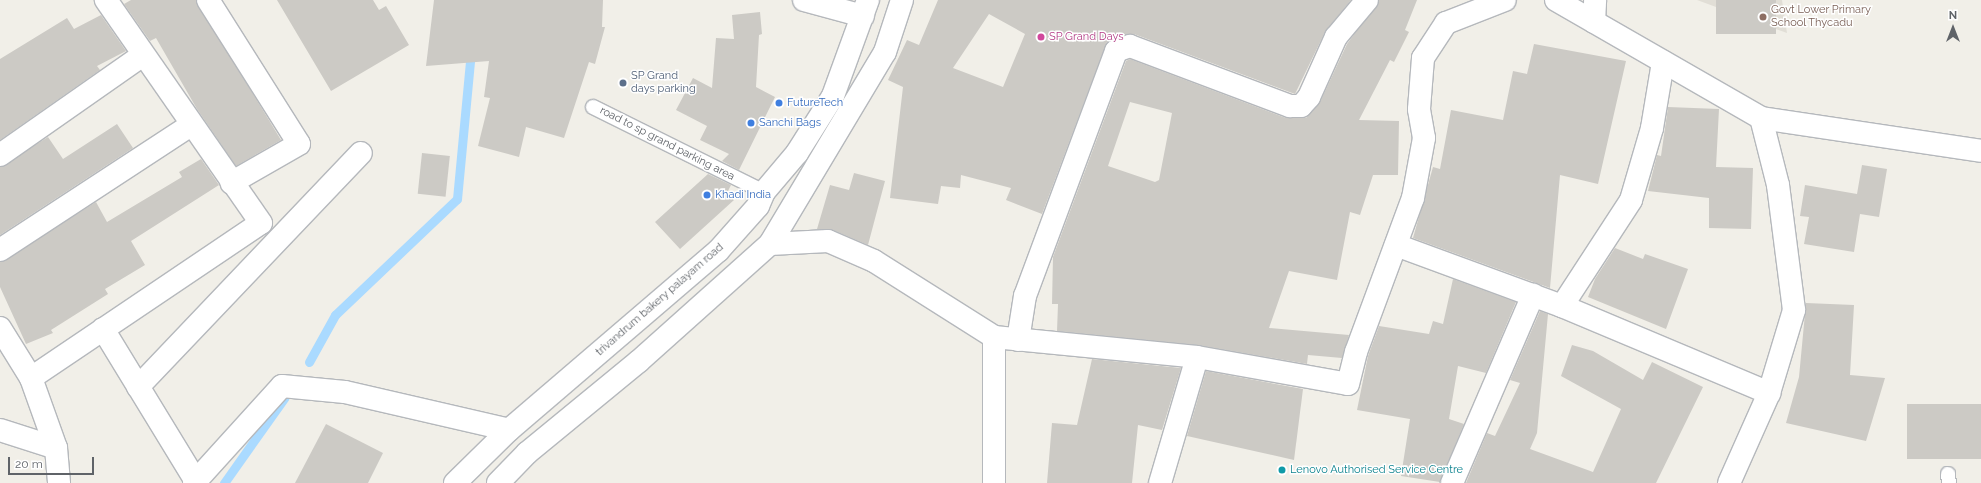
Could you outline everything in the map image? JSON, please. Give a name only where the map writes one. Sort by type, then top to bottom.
[{"type":"street","points":[[31,378],[261,223],[231,183],[106,0]]},
{"type":"street","points":[[208,0],[299,144],[231,183]]},
{"type":"street","points":[[804,0],[865,8]]},
{"type":"street","points":[[498,483],[527,453],[639,361],[770,244],[885,52],[902,0]]},
{"type":"street","points":[[1018,340],[1025,296],[1116,51],[1130,46],[1290,106],[1301,106],[1309,97],[1336,37],[1367,0]]},
{"type":"street","points":[[770,244],[828,241],[874,261],[994,337],[1197,357],[1348,384],[1356,352],[1413,198],[1424,138],[1419,109],[1423,58],[1446,24],[1505,0]]},
{"type":"street","points":[[1556,0],[1761,118],[1981,151]]},
{"type":"street","points":[[1594,22],[1595,0]]},
{"type":"street","name":"trivandrum bakery palayam road","points":[[455,483],[508,430],[718,252],[758,206],[764,192],[797,153],[833,96],[865,8]]},
{"type":"street","points":[[0,155],[143,55]]},
{"type":"street","points":[[1562,306],[1631,200],[1652,128],[1663,62]]},
{"type":"street","points":[[1729,483],[1769,393],[1794,310],[1778,185],[1761,118]]},
{"type":"street","points":[[0,250],[191,125]]},
{"type":"street","points":[[138,387],[361,154]]},
{"type":"street","points":[[1396,245],[1562,306],[1769,393]]},
{"type":"street","points":[[1452,483],[1533,296]]},
{"type":"street","points":[[0,328],[31,378],[56,448],[59,483]]},
{"type":"street","points":[[103,329],[195,482],[282,386],[345,392],[508,430]]},
{"type":"street","points":[[994,337],[994,483]]},
{"type":"street","points":[[1160,483],[1197,357]]},
{"type":"street","points":[[0,430],[56,448]]},
{"type":"lane","name":"road to sp grand parking area","points":[[593,107],[764,192]]},
{"type":"shaded area","name":"Govt Lower Primary School Thycadu","points":[[1697,0],[1782,0],[1787,33]]},
{"type":"building","points":[[131,0],[196,0],[281,140],[236,166],[197,109],[156,38],[150,41],[124,4]]},
{"type":"building","points":[[277,0],[373,0],[379,10],[386,6],[409,45],[331,91]]},
{"type":"building","points":[[434,0],[603,0],[602,27],[605,27],[595,64],[589,62],[564,138],[526,127],[519,157],[478,146],[490,98],[484,97],[489,61],[426,66]]},
{"type":"building","points":[[938,0],[1351,0],[1325,32],[1295,94],[1134,34],[1107,42],[1042,214],[1006,200],[1011,188],[961,175],[960,188],[941,186],[938,204],[890,198],[903,87],[888,80],[907,40],[919,45]],"holes":[[[989,14],[1025,34],[1003,87],[953,68]]]},
{"type":"building","points":[[1379,0],[1417,0],[1405,30],[1409,32],[1394,62],[1390,60],[1359,120],[1399,121],[1398,175],[1373,175],[1360,215],[1350,212],[1337,280],[1289,271],[1269,328],[1349,335],[1342,358],[1308,355],[1307,364],[1198,345],[1057,331],[1058,304],[1052,304],[1053,257],[1126,61],[1130,59],[1286,118],[1306,118],[1320,102],[1347,44]],"holes":[[[1130,102],[1172,113],[1159,180],[1155,182],[1108,166]]]},
{"type":"building","points":[[1716,0],[1776,0],[1776,34],[1716,34]]},
{"type":"building","points":[[760,12],[762,34],[759,35],[756,87],[775,97],[739,170],[722,161],[729,154],[700,140],[707,126],[676,110],[693,78],[712,88],[716,38],[734,39],[732,15]]},
{"type":"building","points":[[101,15],[126,51],[97,66],[100,70],[0,140],[0,59],[67,18],[74,29]]},
{"type":"building","points":[[1534,44],[1626,61],[1598,184],[1560,175],[1550,288],[1413,238],[1433,167],[1440,169],[1451,110],[1503,120],[1513,71],[1527,74]]},
{"type":"building","points":[[1668,107],[1719,109],[1716,167],[1753,168],[1751,229],[1709,228],[1709,198],[1648,191],[1657,155],[1661,156]]},
{"type":"building","points":[[117,124],[133,148],[0,235],[0,167],[48,137],[63,159]]},
{"type":"building","points":[[422,153],[450,156],[446,197],[418,194]]},
{"type":"building","points":[[201,159],[219,185],[131,241],[145,265],[105,289],[108,294],[51,330],[53,333],[26,344],[0,287],[0,262],[96,202],[107,222],[182,177],[179,172]]},
{"type":"building","points":[[1862,165],[1887,169],[1879,217],[1860,214],[1854,252],[1804,244],[1809,217],[1800,216],[1805,185],[1857,194]]},
{"type":"building","points":[[854,173],[885,181],[868,245],[833,230],[817,229],[830,185],[849,190]]},
{"type":"building","points":[[708,174],[731,185],[727,193],[734,200],[680,249],[655,222]]},
{"type":"building","points":[[1615,248],[1643,259],[1645,254],[1688,269],[1666,329],[1588,297],[1595,279]]},
{"type":"building","points":[[1453,279],[1516,302],[1486,373],[1458,366],[1449,419],[1464,424],[1440,482],[1401,476],[1410,419],[1357,410],[1368,356],[1379,326],[1429,334],[1433,321],[1443,324]]},
{"type":"building","points":[[1806,303],[1854,305],[1850,375],[1885,378],[1866,441],[1786,423],[1799,377]]},
{"type":"building","points":[[1540,311],[1548,314],[1537,433],[1530,449],[1593,472],[1621,409],[1561,376],[1572,345],[1593,351],[1643,380],[1652,362],[1703,387],[1656,483],[1466,483],[1487,433],[1495,436],[1520,383],[1510,380]]},
{"type":"building","points":[[1092,359],[1181,368],[1162,430],[1138,425],[1132,483],[1047,483],[1052,423],[1077,425]]},
{"type":"building","points":[[1206,371],[1303,389],[1294,460],[1187,436]]},
{"type":"building","points":[[1907,404],[1981,404],[1981,459],[1907,459]]},
{"type":"building","points":[[326,424],[383,453],[368,483],[295,483]]},
{"type":"waterway","points":[[309,362],[335,315],[457,199],[471,51]]},
{"type":"waterway","points":[[224,483],[285,397]]},
{"type":"place","name":"Govt Lower Primary School Thycadu","points":[[1763,17]]},
{"type":"place","name":"SP Grand Days","points":[[1041,37]]},
{"type":"place","name":"SP Grand days parking","points":[[623,83]]},
{"type":"place","name":"FutureTech","points":[[779,103]]},
{"type":"place","name":"Sanchi Bags","points":[[751,123]]},
{"type":"place","name":"Khadi India","points":[[707,195]]},
{"type":"place","name":"Lenovo Authorised Service Centre","points":[[1282,470]]}]
